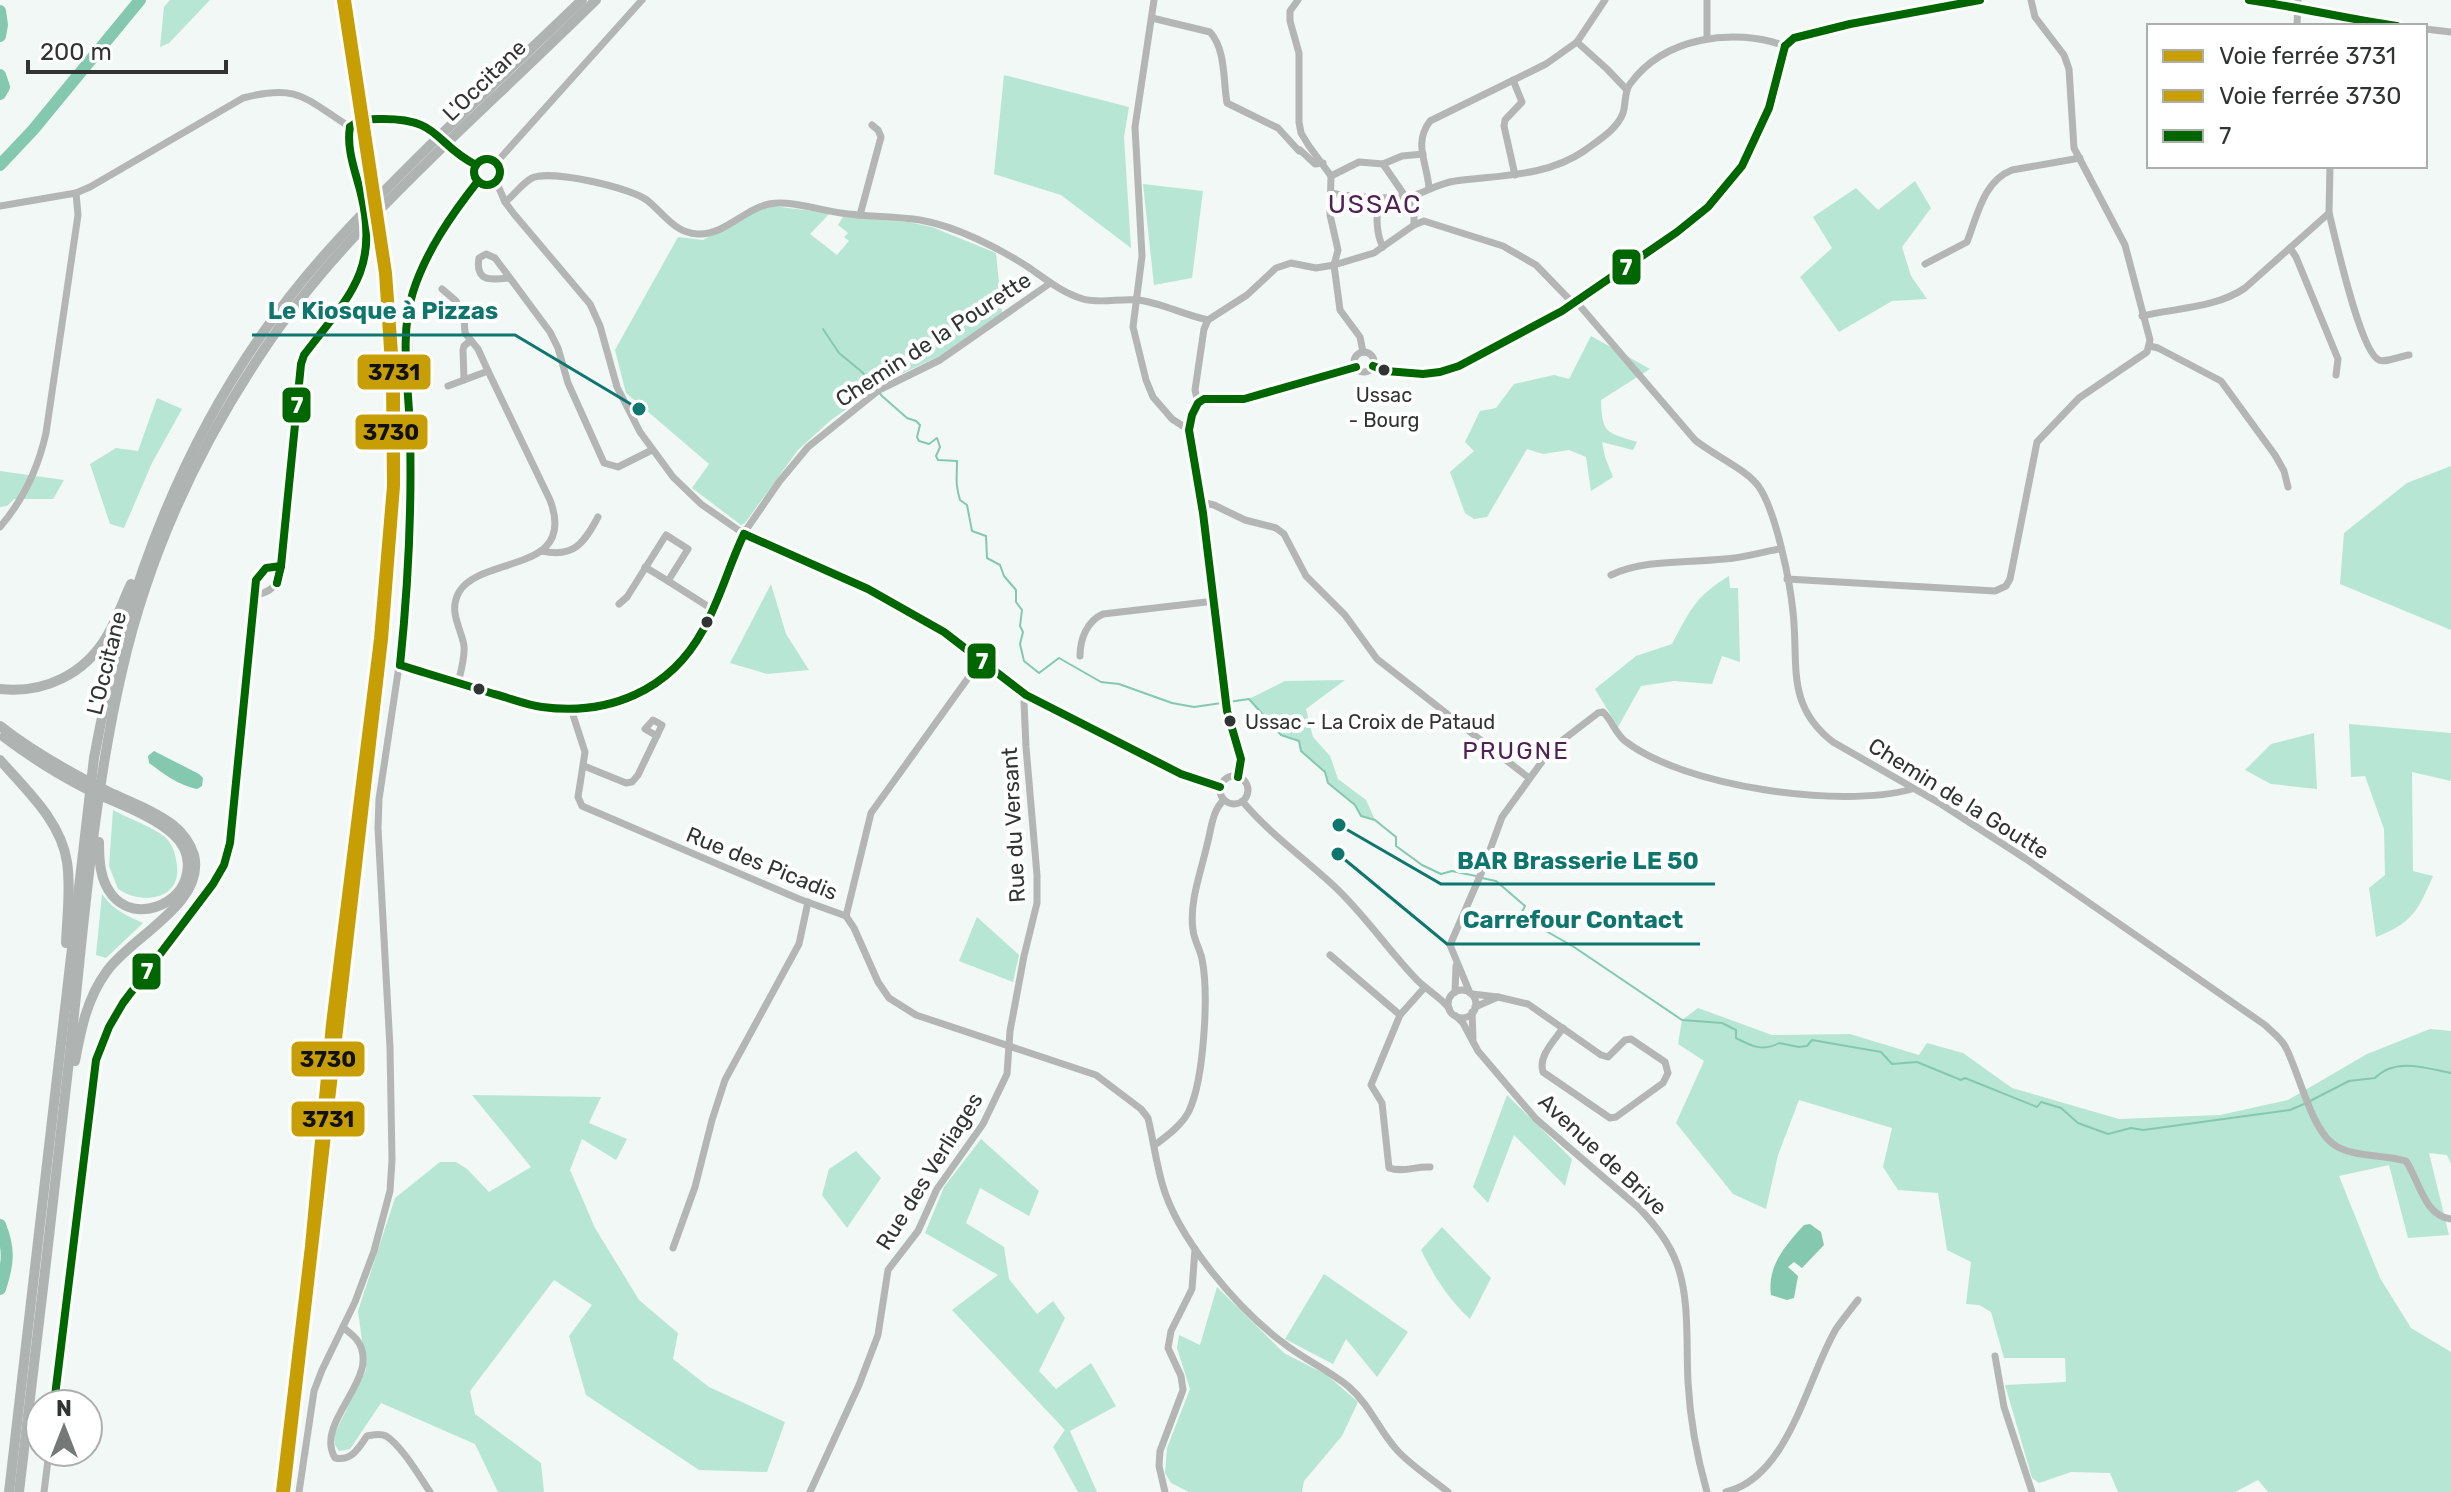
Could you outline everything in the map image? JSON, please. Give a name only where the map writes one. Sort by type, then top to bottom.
[{"type":"highway","name":"L'Occitane","points":[[9,1492],[94,758],[123,628],[150,546],[189,459],[244,361],[308,274],[582,0]]},
{"type":"highway","name":"L'Occitane","points":[[393,190],[596,0]]},
{"type":"highway","name":"L'Occitane","points":[[19,1492],[99,800],[123,667],[148,581],[173,516],[213,434],[258,358],[351,234]]},
{"type":"highway","points":[[0,689],[29,689],[51,684],[70,675],[88,660],[113,627],[150,546]]},
{"type":"highway","points":[[0,726],[79,781]]},
{"type":"highway","points":[[0,734],[40,762],[176,827],[190,845],[195,860],[192,885],[183,899],[116,959],[99,982],[87,1008],[65,1101]]},
{"type":"highway","points":[[0,760],[50,819],[66,853],[69,878],[63,1029]]},
{"type":"highway","points":[[99,800],[99,851],[108,889],[116,899],[130,907],[157,908],[178,894],[185,881],[188,868],[186,853],[175,836],[160,824],[119,801]]},
{"type":"street","points":[[496,163],[642,0]]},
{"type":"street","points":[[1154,0],[1135,127],[1142,256],[1133,327],[1153,397],[1161,409],[1189,430]]},
{"type":"street","points":[[1298,0],[1290,11],[1290,21],[1299,53],[1301,133],[1331,176],[1330,215],[1338,250],[1334,265],[1340,310],[1360,337],[1363,352]]},
{"type":"street","points":[[1429,188],[1420,143],[1430,121],[1546,64],[1577,42],[1605,0]]},
{"type":"street","points":[[1707,0],[1707,38]]},
{"type":"street","points":[[1373,366],[1404,374],[1451,369],[1550,317],[1677,232],[1708,207],[1742,166],[1769,108],[1785,46],[1794,38],[1850,24],[1980,0]]},
{"type":"street","points":[[1787,579],[1995,591],[2006,586],[2010,579],[2037,442],[2079,398],[2141,359],[2150,346],[2125,245],[2074,148],[2069,69],[2064,55],[2035,17],[2031,0]]},
{"type":"street","points":[[2249,0],[2298,3],[2347,19],[2383,24]]},
{"type":"street","points":[[2297,24],[2298,3]]},
{"type":"street","points":[[1152,18],[1210,32],[1220,51],[1227,103],[1278,128],[1315,164],[1323,163]]},
{"type":"street","points":[[2427,29],[2451,32]]},
{"type":"street","points":[[1331,193],[1409,196],[1457,181],[1515,175],[1566,162],[1618,123],[1630,84],[1654,61],[1677,48],[1707,38],[1730,36],[1767,39],[1785,46]]},
{"type":"street","points":[[1577,42],[1627,90]]},
{"type":"street","points":[[1513,80],[1522,102],[1505,120],[1504,126],[1515,175]]},
{"type":"street","points":[[0,206],[76,193],[90,187],[243,98],[263,93],[283,91],[303,95],[350,127]]},
{"type":"street","points":[[255,595],[267,593],[280,575],[301,364],[304,355],[356,283],[368,251],[365,215],[348,143],[350,127],[361,119],[401,119],[418,122],[437,133]]},
{"type":"street","points":[[860,215],[881,137],[872,125]]},
{"type":"street","points":[[1299,151],[1309,146]]},
{"type":"street","points":[[453,150],[476,165]]},
{"type":"street","points":[[1331,176],[1359,162],[1383,164],[1397,157],[1423,154]]},
{"type":"street","points":[[1925,264],[1967,242],[1983,199],[2001,174],[2080,158]]},
{"type":"street","points":[[485,159],[496,163],[500,174],[496,181],[485,185],[478,181],[476,165],[485,159]]},
{"type":"street","points":[[1198,403],[1195,390],[1208,320],[1247,295],[1276,268],[1291,263],[1316,268],[1374,253],[1414,225],[1409,196],[1383,164]]},
{"type":"street","points":[[2330,168],[2329,213],[2358,321],[2378,360],[2409,355]]},
{"type":"street","points":[[505,202],[529,179],[542,174],[565,176],[629,191],[647,200],[672,225],[697,234],[717,231],[754,208],[772,203],[918,220],[941,225],[1000,251],[1049,284],[1084,299],[1157,303],[1208,320]]},
{"type":"street","points":[[299,1492],[314,1391],[374,1251],[390,1191],[390,1048],[378,813],[405,626],[410,452],[408,327],[412,294],[450,219],[478,181]]},
{"type":"street","points":[[496,181],[505,202],[590,304],[600,326],[617,387],[640,432],[686,491],[744,534],[830,570],[944,632],[1026,695],[1181,774],[1220,787]]},
{"type":"street","points":[[0,527],[28,488],[46,433],[78,215],[76,193]]},
{"type":"street","points":[[1378,197],[1376,220],[1383,247]]},
{"type":"street","points":[[2142,316],[2234,296],[2329,213]]},
{"type":"street","name":"Chemin de la Goutte","points":[[1414,225],[1430,222],[1503,246],[1536,265],[1574,302],[1695,440],[1755,481],[1770,513],[1787,579],[1793,612],[1795,671],[1802,702],[1811,722],[1833,742],[1941,804],[2026,859],[2265,1025],[2285,1044],[2320,1130],[2334,1145],[2368,1156],[2391,1156],[2406,1161],[2429,1207],[2439,1216],[2451,1219]]},
{"type":"street","points":[[2290,248],[2338,359],[2336,375]]},
{"type":"street","points":[[508,278],[550,332],[568,383],[604,463],[618,467],[652,450]]},
{"type":"street","name":"Chemin de la Pourette","points":[[400,665],[539,707],[571,709],[618,704],[652,689],[669,675],[702,634],[744,534],[779,482],[808,447],[879,390],[940,360],[1049,284]]},
{"type":"street","points":[[442,289],[456,301],[464,317],[465,333],[478,349],[554,511],[555,523],[551,539],[542,551],[473,578],[457,595],[454,615],[464,647],[458,683]]},
{"type":"street","points":[[464,380],[463,350],[470,341]]},
{"type":"street","points":[[2150,346],[2221,381],[2275,455],[2288,487]]},
{"type":"street","points":[[1356,367],[1363,372],[1373,366],[1373,358],[1363,352]]},
{"type":"street","points":[[1356,367],[1356,358],[1363,352]]},
{"type":"street","points":[[1238,777],[1240,751],[1226,703],[1215,601],[1189,430],[1192,415],[1204,399],[1244,399],[1356,367]]},
{"type":"street","points":[[448,386],[488,371]]},
{"type":"street","points":[[1201,502],[1245,520],[1276,528],[1284,534],[1306,576],[1345,615],[1377,659],[1529,778]]},
{"type":"street","points":[[542,551],[569,552],[579,547],[598,517]]},
{"type":"street","points":[[619,604],[627,597],[666,535],[688,549],[668,581]]},
{"type":"street","points":[[1611,575],[1620,570],[1655,564],[1729,559],[1780,549]]},
{"type":"street","points":[[56,1388],[96,1060],[106,1033],[123,1003],[224,865],[230,843],[258,573],[269,566],[281,566]]},
{"type":"street","points":[[645,567],[712,609]]},
{"type":"street","points":[[1080,656],[1087,627],[1091,620],[1103,614],[1215,601]]},
{"type":"street","points":[[846,916],[871,813],[981,660]]},
{"type":"street","name":"Rue du Versant","points":[[1009,1047],[1024,956],[1037,903],[1026,747],[1026,695]]},
{"type":"street","points":[[571,709],[585,752],[584,766],[626,783],[632,782],[657,736]]},
{"type":"street","points":[[1474,1045],[1471,1020],[1475,1000],[1450,949],[1451,938],[1483,869],[1502,817],[1551,749],[1598,713],[1603,712],[1626,741],[1659,761],[1693,774],[1745,787],[1834,796],[1896,794],[1912,789]]},
{"type":"street","name":"Rue des Picadis","points":[[584,766],[578,797],[582,806],[846,916],[889,998],[916,1015],[1096,1075],[1141,1109],[1148,1118],[1170,1205],[1205,1263],[1251,1317],[1284,1344],[1320,1365],[1350,1388],[1373,1413],[1396,1449],[1448,1492]]},
{"type":"street","points":[[1229,777],[1238,777],[1246,781],[1247,798],[1233,805],[1224,800],[1220,787],[1229,777]]},
{"type":"street","points":[[1155,1145],[1171,1132],[1189,1110],[1202,1057],[1204,976],[1202,957],[1193,931],[1193,916],[1215,812],[1224,800]]},
{"type":"street","points":[[1243,802],[1268,829],[1359,911],[1456,1016],[1465,1017],[1498,997]]},
{"type":"street","points":[[673,1248],[695,1187],[725,1080],[799,944],[808,902]]},
{"type":"street","points":[[1330,955],[1400,1015]]},
{"type":"street","points":[[1449,1008],[1454,992],[1456,964]]},
{"type":"street","points":[[1430,1167],[1400,1171],[1389,1168],[1382,1103],[1371,1085],[1400,1015],[1428,989],[1462,990],[1498,997],[1528,1004],[1563,1028],[1601,1055],[1608,1057],[1625,1040],[1631,1039],[1665,1062],[1668,1073],[1663,1083],[1616,1117],[1610,1118],[1543,1072],[1543,1057],[1563,1028]]},
{"type":"street","name":"Avenue de Brive","points":[[1456,1016],[1474,1045],[1536,1119],[1647,1216],[1673,1253],[1682,1286],[1691,1407],[1707,1492]]},
{"type":"street","name":"Rue des Verliages","points":[[810,1492],[859,1385],[878,1335],[888,1270],[918,1231],[937,1189],[983,1124],[1007,1074],[1009,1047]]},
{"type":"street","points":[[1165,1492],[1159,1466],[1160,1451],[1183,1390],[1181,1376],[1168,1348],[1171,1331],[1192,1289],[1195,1249]]},
{"type":"street","points":[[1726,1492],[1752,1482],[1769,1467],[1836,1330],[1858,1300]]},
{"type":"street","points":[[343,1327],[359,1342],[362,1372],[330,1440],[331,1451],[335,1458],[343,1460],[354,1455],[367,1436],[385,1436],[398,1448],[430,1492]]},
{"type":"street","points":[[1995,1356],[2004,1407],[2032,1492]]},
{"type":"street","points":[[44,1492],[47,1468]]},
{"type":"shaded area","points":[[170,0],[210,0],[169,43],[160,47],[164,7]]},
{"type":"shaded area","points":[[1004,75],[1129,107],[1124,137],[1131,248],[1061,195],[994,174]]},
{"type":"shaded area","points":[[1915,181],[1931,208],[1902,247],[1911,276],[1927,299],[1892,301],[1839,332],[1800,277],[1832,248],[1813,217],[1856,188],[1878,210]]},
{"type":"shaded area","points":[[1143,184],[1203,191],[1192,278],[1154,285]]},
{"type":"shaded area","points":[[772,206],[830,213],[810,234],[837,255],[849,241],[844,237],[848,233],[838,225],[843,217],[909,222],[932,227],[996,253],[1002,313],[942,355],[886,381],[831,420],[798,450],[741,525],[692,488],[709,464],[626,393],[615,350],[678,237],[703,240],[754,211]]},
{"type":"shaded area","points":[[1591,336],[1650,369],[1601,400],[1605,426],[1612,433],[1637,442],[1633,450],[1602,442],[1613,477],[1591,491],[1586,457],[1569,450],[1543,454],[1527,449],[1487,517],[1474,519],[1465,513],[1450,472],[1474,451],[1465,442],[1480,411],[1496,408],[1514,384],[1554,375],[1569,379]]},
{"type":"shaded area","points":[[157,398],[182,409],[152,463],[124,528],[110,524],[90,464],[116,448],[138,451]]},
{"type":"shaded area","points":[[2451,466],[2451,630],[2340,584],[2344,533],[2407,483]]},
{"type":"shaded area","points":[[0,471],[64,480],[53,499],[14,499],[7,506],[0,507]]},
{"type":"shaded area","points":[[1729,576],[1730,588],[1738,588],[1740,662],[1722,656],[1712,684],[1674,681],[1641,686],[1618,727],[1595,689],[1636,656],[1672,644],[1695,605]]},
{"type":"shaded area","points":[[771,584],[786,634],[809,670],[767,674],[730,663]]},
{"type":"shaded area","points":[[1345,680],[1306,709],[1313,737],[1330,756],[1338,779],[1366,800],[1375,820],[1361,816],[1355,805],[1328,783],[1325,772],[1301,751],[1299,741],[1281,735],[1249,699],[1285,681]]},
{"type":"shaded area","points":[[2349,724],[2451,733],[2451,781],[2412,772],[2413,871],[2433,876],[2413,914],[2376,937],[2369,888],[2385,875],[2384,829],[2365,776],[2351,777]]},
{"type":"shaded area","points":[[2314,733],[2317,789],[2271,784],[2245,770],[2271,744]]},
{"type":"shaded area","points":[[154,751],[199,774],[203,778],[202,786],[197,789],[184,785],[149,763],[148,756]]},
{"type":"shaded area","points":[[113,810],[153,829],[169,842],[175,853],[177,873],[169,891],[151,898],[118,889],[109,866]]},
{"type":"shaded area","points":[[102,894],[115,908],[143,923],[106,958],[96,955]]},
{"type":"shaded area","points":[[977,917],[1019,955],[1013,982],[959,961]]},
{"type":"shaded area","points":[[1698,1008],[1772,1035],[1850,1034],[1919,1055],[1927,1043],[1963,1053],[2012,1088],[2119,1119],[2220,1115],[2288,1100],[2367,1054],[2430,1029],[2451,1031],[2451,1164],[2447,1155],[2429,1153],[2449,1235],[2408,1238],[2389,1165],[2339,1176],[2380,1278],[2411,1328],[2451,1352],[2451,1492],[2268,1492],[2258,1480],[2235,1492],[2118,1492],[2110,1473],[2071,1472],[2039,1483],[2032,1478],[2005,1385],[2066,1382],[2065,1358],[2004,1358],[1991,1312],[1979,1305],[1966,1304],[1971,1262],[1947,1250],[1938,1193],[1898,1190],[1883,1167],[1892,1128],[1799,1100],[1778,1155],[1766,1209],[1733,1194],[1676,1123],[1704,1061],[1678,1044],[1682,1020]]},
{"type":"shaded area","points":[[472,1095],[601,1097],[589,1123],[627,1139],[616,1160],[582,1139],[570,1170],[595,1228],[639,1300],[678,1333],[673,1359],[709,1387],[785,1422],[767,1472],[699,1470],[586,1395],[569,1336],[592,1305],[554,1280],[470,1391],[475,1414],[541,1463],[544,1492],[498,1492],[475,1444],[381,1403],[350,1449],[339,1451],[335,1445],[335,1433],[366,1370],[358,1311],[395,1198],[440,1162],[456,1162],[489,1192],[531,1167]]},
{"type":"shaded area","points":[[1507,1095],[1572,1159],[1565,1186],[1514,1135],[1488,1203],[1473,1187]]},
{"type":"shaded area","points":[[981,1139],[1039,1191],[1029,1216],[980,1188],[966,1223],[1004,1247],[1009,1279],[1037,1314],[1053,1301],[1065,1318],[1039,1371],[1056,1389],[1091,1363],[1116,1406],[1070,1431],[1097,1492],[1078,1492],[1053,1447],[1065,1430],[952,1310],[998,1275],[925,1233],[944,1187]]},
{"type":"shaded area","points":[[856,1151],[881,1178],[847,1228],[822,1195],[829,1169]]},
{"type":"shaded area","points":[[1810,1224],[1821,1232],[1824,1245],[1802,1268],[1794,1262],[1788,1267],[1798,1276],[1794,1298],[1787,1300],[1771,1295],[1772,1275],[1779,1257],[1804,1225]]},
{"type":"shaded area","points":[[1442,1227],[1491,1278],[1470,1319],[1442,1287],[1421,1250]]},
{"type":"shaded area","points":[[1324,1274],[1408,1332],[1377,1377],[1346,1339],[1333,1364],[1285,1339]]},
{"type":"shaded area","points":[[1217,1287],[1284,1353],[1327,1375],[1358,1402],[1342,1436],[1304,1481],[1302,1492],[1189,1492],[1171,1483],[1165,1473],[1167,1448],[1190,1389],[1177,1348],[1179,1335],[1200,1345]]},
{"type":"waterway","points":[[0,165],[33,130],[140,0]]},
{"type":"waterway","points":[[0,11],[0,36]]},
{"type":"waterway","points":[[0,75],[4,87],[0,94]]},
{"type":"waterway","points":[[823,329],[839,353],[862,372],[882,396],[920,425],[919,441],[929,444],[937,438],[940,447],[936,456],[938,460],[957,461],[958,494],[967,505],[972,531],[986,536],[987,558],[1000,565],[1004,576],[1016,590],[1016,602],[1022,610],[1020,644],[1024,661],[1039,673],[1059,658],[1101,682],[1119,684],[1172,703],[1194,707],[1249,699],[1281,735],[1299,741],[1301,751],[1325,772],[1328,783],[1355,805],[1361,816],[1375,820],[1396,837],[1396,846],[1441,874],[1452,871],[1476,876]]},
{"type":"waterway","points":[[1482,878],[1496,881],[1525,906],[1520,916],[1574,947],[1682,1020],[1722,1023],[1736,1030],[1736,1038],[1752,1045],[1768,1047],[1779,1043],[1799,1047],[1807,1046],[1812,1040],[1881,1052],[1892,1064],[1917,1062],[2037,1107],[2041,1102],[2061,1108],[2078,1123],[2108,1134],[2131,1128],[2143,1130],[2290,1110],[2304,1104]]},
{"type":"waterway","points":[[2310,1101],[2349,1081],[2375,1078],[2401,1066],[2451,1073]]},
{"type":"waterway","points":[[0,1225],[7,1257],[0,1289]]},
{"type":"rail line","name":"3730","points":[[281,1492],[310,1246],[331,1024],[379,639],[392,486],[391,380],[384,273],[342,0]]},
{"type":"rail line","name":"3731","points":[[285,1492],[383,639],[395,486],[395,380],[387,273],[346,0]]},
{"type":"transit line","name":"7","points":[[1785,46],[1794,38],[1850,24],[1980,0]]},
{"type":"transit line","name":"7","points":[[2249,0],[2386,24]]},
{"type":"transit line","name":"7","points":[[1373,366],[1386,371],[1423,374],[1459,366],[1562,311],[1677,232],[1708,207],[1742,166],[1769,108],[1785,46]]},
{"type":"transit line","name":"7","points":[[350,127],[372,119],[415,123],[435,133],[476,165]]},
{"type":"transit line","name":"7","points":[[277,583],[301,364],[304,355],[346,299],[363,263],[366,221],[350,152],[350,127]]},
{"type":"transit line","name":"7","points":[[487,159],[496,163],[500,172],[496,181],[487,185],[478,181],[474,172],[478,163],[487,159]]},
{"type":"transit line","name":"7","points":[[400,665],[410,520],[406,326],[413,292],[432,248],[478,181]]},
{"type":"transit line","name":"7","points":[[1238,777],[1241,759],[1227,711],[1203,513],[1189,430],[1192,415],[1204,399],[1244,399],[1356,367]]},
{"type":"transit line","name":"7","points":[[744,534],[868,589],[944,632],[1026,695],[1181,774],[1220,787]]},
{"type":"transit line","name":"7","points":[[400,665],[542,707],[590,707],[635,695],[655,684],[689,651],[709,619],[744,534]]},
{"type":"transit line","name":"7","points":[[56,1388],[96,1060],[123,1003],[224,865],[230,843],[256,580],[266,568],[281,566]]},
{"type":"place","name":"Ussac - Bourg","points":[[1384,370]]},
{"type":"place","name":"Le Kiosque à Pizzas","points":[[639,409]]},
{"type":"place","name":"Ussac - La Croix de Pataud","points":[[1230,721]]},
{"type":"place","name":"BAR Brasserie LE 50","points":[[1339,825]]},
{"type":"place","name":"Carrefour Contact","points":[[1338,854]]},
{"type":"district","name":"USSAC","points":[[1375,204]]},
{"type":"district","name":"PRUGNE","points":[[1516,751]]}]
